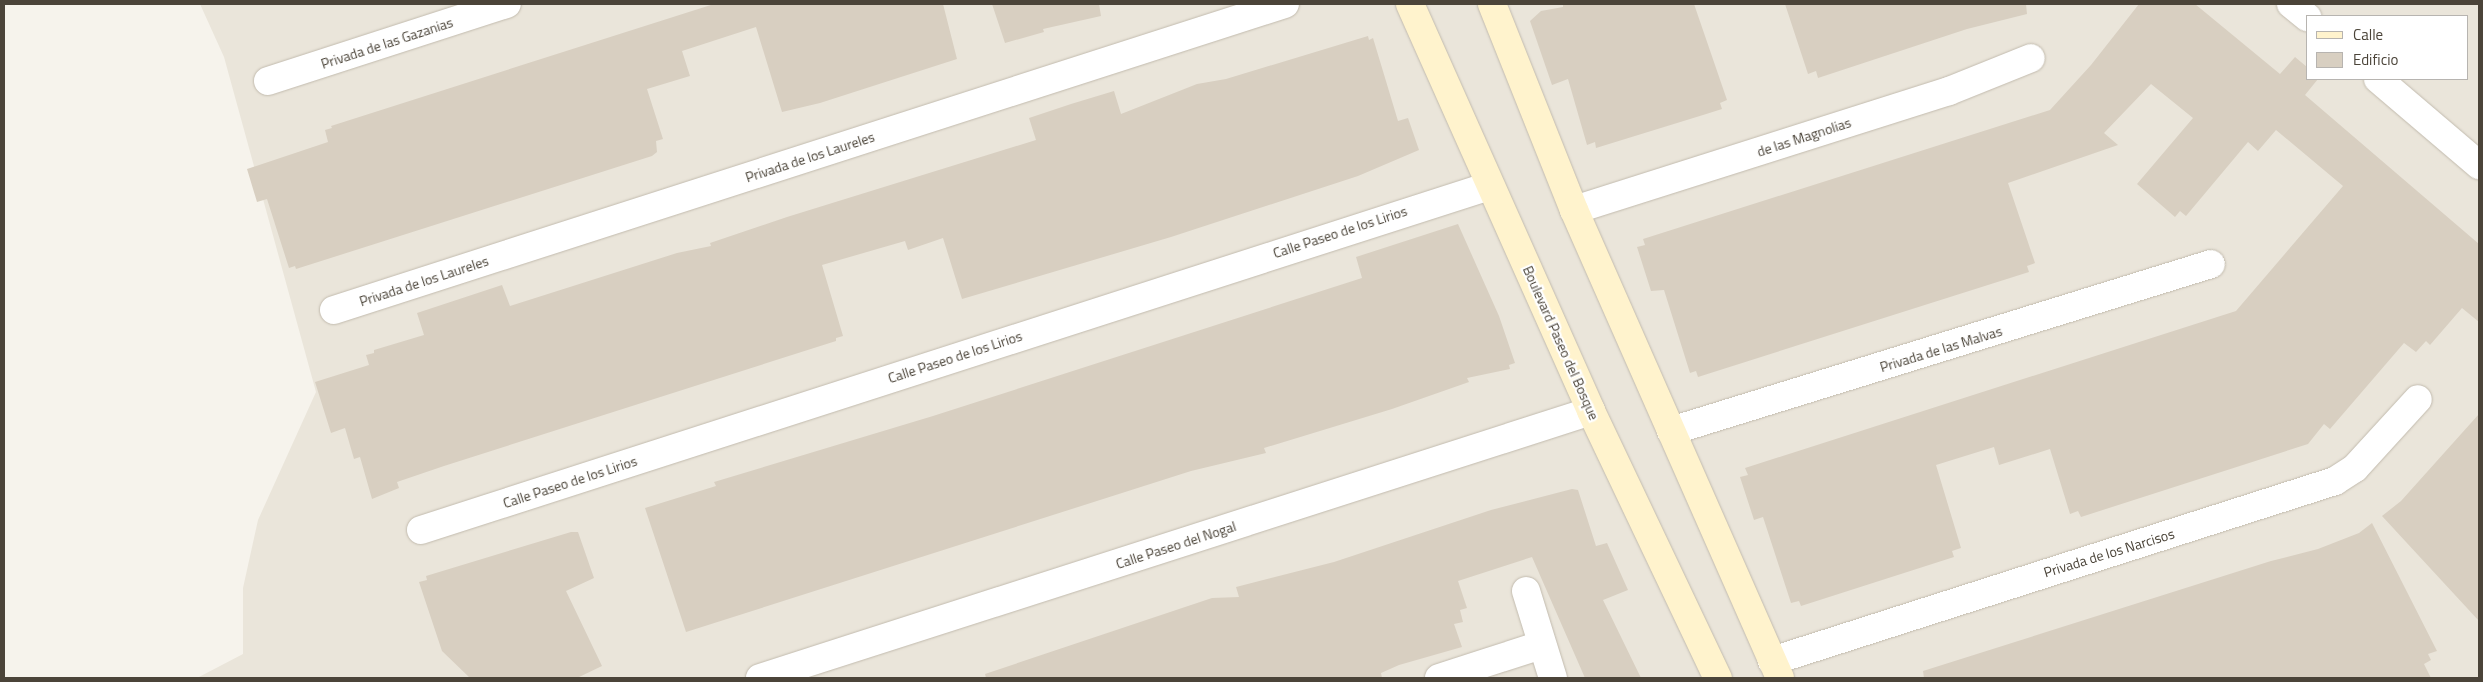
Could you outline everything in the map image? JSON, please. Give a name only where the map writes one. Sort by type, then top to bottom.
[{"type":"street","name":"Privada de las Gazanias","points":[[268,81],[507,4]]},
{"type":"street","name":"Privada de los Laureles","points":[[334,310],[1285,4]]},
{"type":"street","name":"Boulevard Paseo del Bosque","points":[[1410,4],[1591,411],[1718,678]]},
{"type":"street","points":[[1492,4],[1574,210],[1776,670]]},
{"type":"street","points":[[2291,4],[2306,16]]},
{"type":"street","name":"de las Magnolias","points":[[1574,210],[1949,91],[2031,58]]},
{"type":"street","points":[[2379,80],[2479,165]]},
{"type":"street","name":"Calle Paseo de los Lirios","points":[[421,530],[1490,186]]},
{"type":"street","name":"Privada de las Malvas","points":[[1670,431],[2211,264]]},
{"type":"street","name":"Privada de los Narcisos","points":[[1776,670],[2335,481],[2355,468],[2418,399]]},
{"type":"street","name":"Calle Paseo del Nogal","points":[[760,678],[1591,411]]},
{"type":"street","points":[[1526,591],[1541,645],[1553,678]]},
{"type":"street","points":[[1439,678],[1541,645]]},
{"type":"shaded area","points":[[200,4],[2479,4],[2479,678],[197,678],[243,654],[243,588],[258,520],[316,392],[224,57]]},
{"type":"building","points":[[714,4],[943,4],[957,59],[820,103],[782,112],[756,27],[682,51],[690,76],[647,89],[663,139],[656,141],[657,152],[652,156],[296,269],[295,266],[289,268],[267,199],[257,202],[247,169],[328,142],[325,130],[332,128],[331,126]]},
{"type":"building","points":[[992,4],[1099,4],[1101,16],[1043,29],[1044,32],[1005,43]]},
{"type":"building","points":[[1563,4],[1694,4],[1727,100],[1720,103],[1722,109],[1596,148],[1595,142],[1587,145],[1568,79],[1552,85],[1530,21],[1541,11],[1563,7]]},
{"type":"building","points":[[1785,4],[2026,4],[2027,14],[1967,29],[1818,78],[1816,71],[1808,74]]},
{"type":"building","points":[[2139,4],[2195,4],[2280,74],[2295,57],[2306,66],[2306,80],[2317,80],[2305,95],[2479,244],[2479,322],[2462,308],[2430,345],[2426,341],[2416,352],[2404,343],[2330,429],[2324,424],[2308,444],[2081,517],[2078,511],[2070,514],[2050,449],[1999,465],[1994,447],[1936,465],[1961,548],[1952,551],[1954,557],[1801,606],[1799,601],[1791,603],[1763,517],[1754,520],[1740,477],[1748,475],[1745,468],[2236,311],[2343,186],[2276,130],[2258,151],[2248,142],[2186,216],[2180,211],[2175,217],[2137,184],[2193,118],[2151,84],[2104,133],[2118,145],[2008,183],[2035,263],[2027,266],[2029,272],[1698,377],[1696,371],[1690,373],[1664,290],[1651,291],[1637,247],[1645,245],[1643,239],[2050,110],[2091,65]]},
{"type":"building","points":[[1368,36],[1369,40],[1373,38],[1398,121],[1408,118],[1419,150],[1358,176],[1171,237],[962,299],[943,238],[908,250],[905,241],[822,265],[843,336],[836,338],[836,341],[397,482],[399,488],[372,499],[360,457],[354,459],[345,428],[331,433],[315,382],[369,365],[366,355],[374,353],[374,350],[424,335],[417,313],[502,285],[510,306],[677,253],[711,246],[710,243],[787,217],[1036,140],[1029,118],[1071,104],[1114,91],[1121,114],[1197,84],[1226,79]]},
{"type":"building","points":[[1458,224],[1499,316],[1515,363],[1509,365],[1510,369],[1467,378],[1469,382],[1392,409],[1264,448],[1266,453],[1191,471],[686,632],[645,508],[716,486],[714,482],[933,416],[1362,278],[1356,257]]},
{"type":"building","points":[[2479,414],[2479,621],[2382,516],[2401,501]]},
{"type":"building","points":[[1572,489],[1578,490],[1596,546],[1607,543],[1628,590],[1603,600],[1641,678],[1585,678],[1532,557],[1458,581],[1467,608],[1460,610],[1463,622],[1454,624],[1462,647],[1399,665],[1381,673],[1382,678],[986,678],[985,674],[1212,598],[1239,597],[1236,587],[1334,562],[1491,510]]},
{"type":"building","points":[[2372,523],[2437,651],[2428,654],[2431,660],[2424,664],[2431,678],[1924,678],[1923,671],[2271,561],[2318,549],[2359,533]]},
{"type":"building","points":[[571,532],[578,532],[594,578],[566,591],[602,666],[577,678],[470,678],[442,651],[419,582],[427,580],[426,576]]}]
